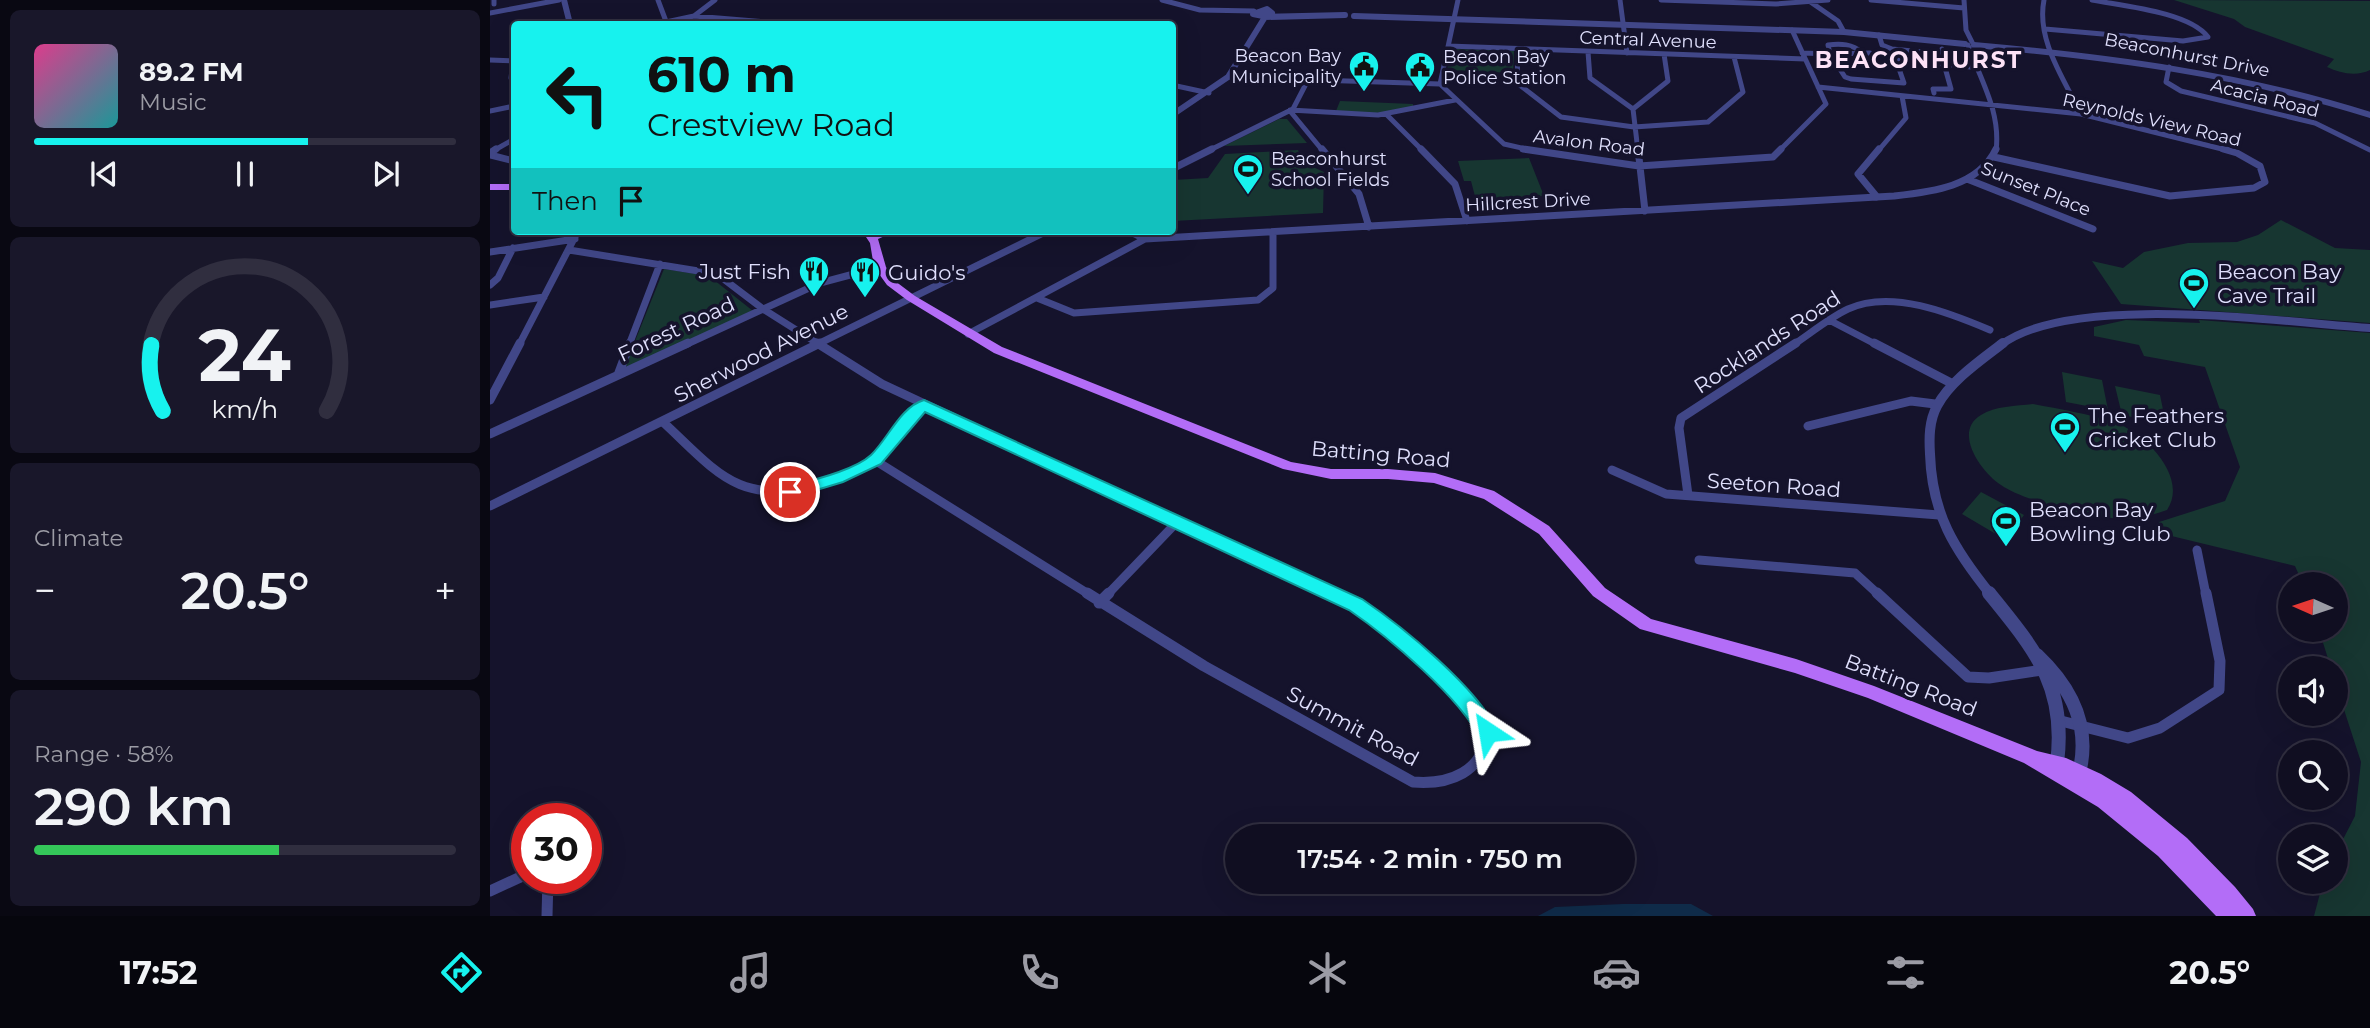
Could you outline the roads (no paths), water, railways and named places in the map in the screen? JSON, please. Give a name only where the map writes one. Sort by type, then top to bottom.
[{"type":"main road","points":[[490,189],[511,189]]},
{"type":"main road","name":"Batting Road","points":[[871,235],[879,264],[891,282],[911,299],[968,334],[1060,378],[1288,466],[1331,474],[1388,474],[1435,478],[1489,495],[1544,530],[1605,597],[1646,624],[1809,671],[1942,720],[2056,767],[2149,818],[2211,875],[2246,916]]},
{"type":"main road","points":[[879,264],[890,235]]},
{"type":"main road","name":"Batting Road","points":[[2078,778],[2165,849],[2230,916]]},
{"type":"street","points":[[490,13],[562,0],[569,21]]},
{"type":"street","points":[[657,0],[666,21]]},
{"type":"street","points":[[694,16],[715,0]]},
{"type":"street","points":[[1162,0],[1200,10],[1255,13],[1844,32],[1879,35],[1882,45],[1892,50],[1943,54],[1942,49]]},
{"type":"street","points":[[1255,13],[1269,0]]},
{"type":"street","points":[[1176,113],[1209,93],[1228,77],[1269,12],[1269,0]]},
{"type":"street","points":[[1228,77],[1440,84],[1458,0]]},
{"type":"street","points":[[1620,0],[1627,53]]},
{"type":"street","points":[[1661,0],[1776,4],[1828,0]]},
{"type":"street","points":[[1871,0],[1964,8]]},
{"type":"street","points":[[1964,0],[1970,44],[1998,133],[1994,156]]},
{"type":"street","points":[[2044,0],[2040,10],[2050,51],[2081,114]]},
{"type":"street","points":[[2092,0],[2192,23],[2208,32],[2205,39]]},
{"type":"street","points":[[1809,1],[1838,22],[1844,32]]},
{"type":"street","points":[[1228,77],[1258,19],[1255,13]]},
{"type":"street","points":[[675,21],[694,16],[756,21]]},
{"type":"street","points":[[2045,29],[2173,41],[2213,40]]},
{"type":"street","points":[[1792,30],[1818,87]]},
{"type":"street","name":"Beaconhurst Drive","points":[[1879,35],[2114,57],[2318,99],[2370,115]]},
{"type":"street","name":"Central Avenue","points":[[1448,46],[1734,57],[1870,53]]},
{"type":"street","points":[[1518,49],[1517,83],[1557,115],[1634,127],[1712,120],[1743,92],[1734,57]]},
{"type":"street","points":[[1588,52],[1590,78],[1633,109]]},
{"type":"street","points":[[1633,109],[1668,82],[1664,54]]},
{"type":"street","points":[[1830,54],[1844,76],[1851,79],[1905,83],[1898,60],[1979,68]]},
{"type":"street","points":[[490,60],[511,61]]},
{"type":"street","points":[[1934,93],[1933,89],[1951,89],[1944,64]]},
{"type":"street","name":"Acacia Road","points":[[2169,67],[2165,80],[2181,91],[2315,123],[2370,150]]},
{"type":"street","points":[[1176,167],[1290,111],[1298,103],[1308,80]]},
{"type":"street","name":"Avalon Road","points":[[1440,84],[1509,147],[1639,166],[1770,159],[1826,105],[1818,87]]},
{"type":"street","points":[[1176,86],[1209,93]]},
{"type":"street","name":"Reynolds View Road","points":[[1818,87],[2081,114],[2237,153],[2260,166],[2266,174],[2265,182],[2248,189],[2169,196],[1994,156]]},
{"type":"street","points":[[1877,197],[1858,175],[1906,118],[1902,96]]},
{"type":"street","points":[[1290,111],[1386,114],[1455,100]]},
{"type":"street","points":[[490,111],[511,106]]},
{"type":"street","points":[[1633,109],[1645,211]]},
{"type":"street","points":[[1290,111],[1359,194],[1369,227]]},
{"type":"street","points":[[1386,114],[1455,184],[1467,221]]},
{"type":"street","points":[[490,154],[511,140]]},
{"type":"street","points":[[490,154],[511,160]]},
{"type":"street","name":"Hillcrest Drive","points":[[968,334],[1145,239],[1918,193],[1967,179],[1994,156]]},
{"type":"street","name":"Sunset Place","points":[[1967,179],[2093,229]]},
{"type":"street","points":[[1037,298],[1074,313],[1258,300],[1273,288],[1273,232]]},
{"type":"street","points":[[490,252],[577,235]]},
{"type":"street","points":[[490,400],[577,235]]},
{"type":"street","name":"Sherwood Avenue","points":[[490,506],[1039,235]]},
{"type":"street","points":[[1137,235],[1145,239]]},
{"type":"street","points":[[490,285],[498,278],[513,248]]},
{"type":"street","name":"Summit Road","points":[[569,250],[718,274],[763,309],[882,384],[1356,604],[1378,620],[1481,717],[1486,724],[1488,739],[1476,762],[1453,781],[1443,784],[1413,782],[1204,666],[1099,603],[876,461]]},
{"type":"street","points":[[618,375],[660,264]]},
{"type":"street","name":"Forest Road","points":[[490,434],[820,283],[853,275],[879,264]]},
{"type":"street","points":[[490,305],[544,297]]},
{"type":"street","name":"Rocklands Road","points":[[1688,495],[1679,428],[1681,418],[1829,320],[1855,306],[1880,303],[1949,312],[1990,330]]},
{"type":"street","points":[[2078,778],[2084,750],[2084,727],[2063,681],[2034,653],[1957,546],[1939,515],[1931,484],[1929,454],[1930,425],[1935,404],[1954,384],[2014,335],[2031,326],[2047,323],[2152,313],[2370,328]]},
{"type":"street","points":[[1829,320],[1954,384]]},
{"type":"street","points":[[1808,426],[1911,401],[1935,404]]},
{"type":"street","points":[[663,422],[736,486],[749,491],[790,492],[837,478],[876,461],[912,415],[924,405]]},
{"type":"street","name":"Seeton Road","points":[[1612,470],[1656,491],[1939,515]]},
{"type":"street","points":[[1099,603],[1177,522]]},
{"type":"street","points":[[2061,721],[2128,738],[2160,728],[2219,690],[2222,683],[2220,661],[2197,550]]},
{"type":"street","points":[[1699,560],[1856,573],[1968,677],[1989,678],[2042,670]]},
{"type":"street","points":[[2034,653],[2056,698],[2061,721],[2056,767]]},
{"type":"street","points":[[490,891],[511,881]]},
{"type":"street","points":[[547,916],[548,894]]},
{"type":"water","points":[[1691,904],[1713,916],[1538,916],[1555,907]]},
{"type":"place","name":"Beacon Bay Municipality","points":[[1364,93]]},
{"type":"place","name":"Beacon Bay Police Station","points":[[1420,94]]},
{"type":"place","name":"Beaconhurst School Fields","points":[[1248,196]]},
{"type":"place","name":"Just Fish","points":[[814,298]]},
{"type":"place","name":"Guido's","points":[[865,299]]},
{"type":"place","name":"Beacon Bay Cave Trail","points":[[2194,310]]},
{"type":"place","name":"The Feathers Cricket Club","points":[[2065,454]]},
{"type":"place","name":"Beacon Bay Bowling Club","points":[[2006,548]]},
{"type":"district","name":"BEACONHURST","points":[[1919,60]]}]
